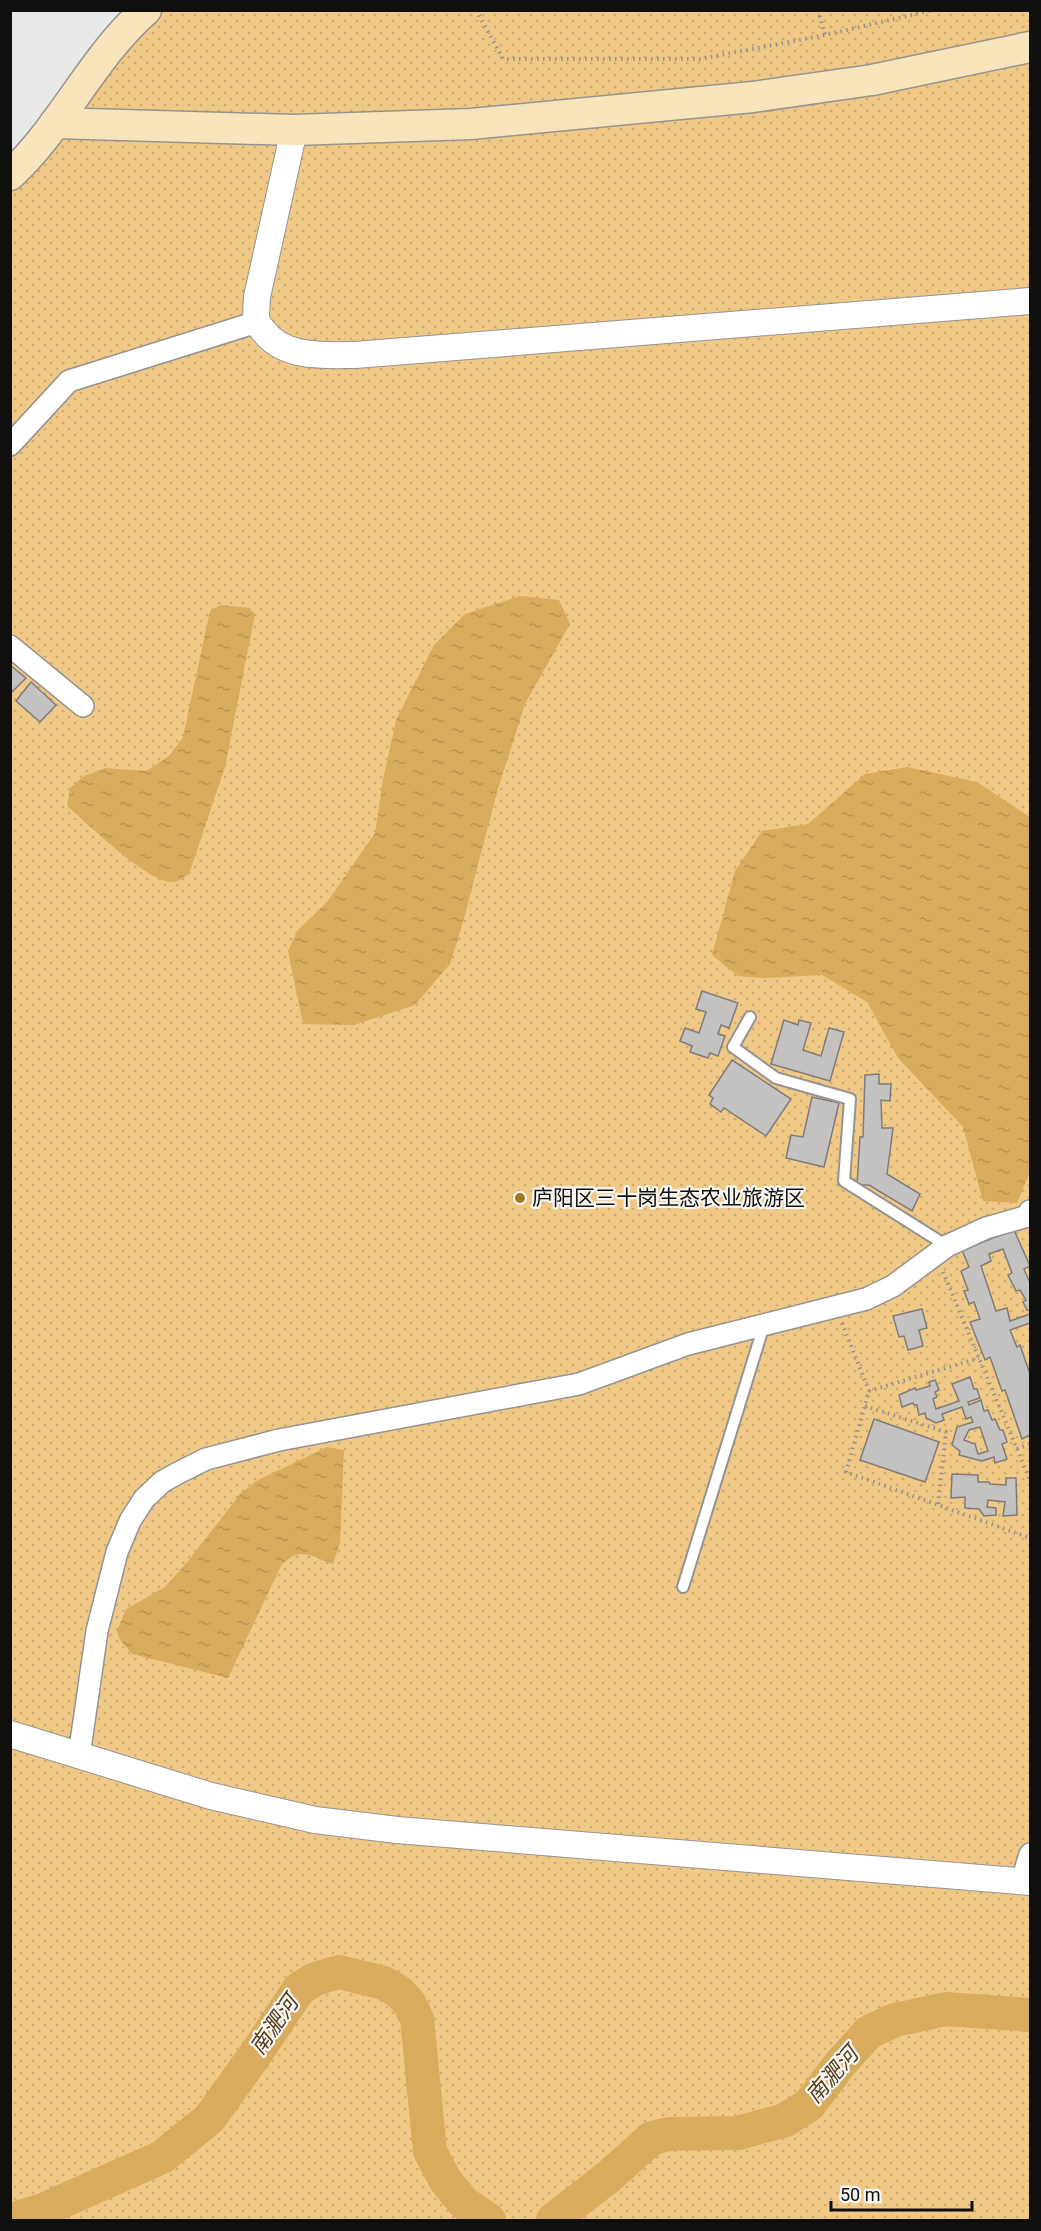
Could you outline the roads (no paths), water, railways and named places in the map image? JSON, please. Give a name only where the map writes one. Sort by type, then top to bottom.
[{"type":"main road","points":[[10,175],[55,123],[127,27],[146,10]]},
{"type":"main road","points":[[55,123],[294,130],[471,124],[753,97],[872,81],[1030,47]]},
{"type":"street","points":[[294,130],[260,275],[257,297],[257,322],[277,345],[292,351],[355,355],[1030,301]]},
{"type":"street","points":[[10,445],[69,381],[257,322]]},
{"type":"street","points":[[10,646],[83,706]]},
{"type":"street","points":[[79,1756],[97,1631],[117,1552],[139,1506],[162,1482],[206,1460],[228,1453],[279,1440],[579,1384],[688,1344],[866,1299],[893,1286],[941,1251],[986,1228],[1030,1216]]},
{"type":"street","points":[[10,1734],[211,1796],[315,1820],[397,1830],[1026,1882],[1030,1854]]},
{"type":"lane","points":[[750,1017],[733,1047],[776,1078],[850,1099],[844,1181],[941,1251]]},
{"type":"lane","points":[[683,1587],[764,1325]]},
{"type":"water","points":[[520,596],[559,600],[570,624],[525,704],[497,792],[450,964],[415,1005],[354,1025],[303,1024],[288,951],[297,931],[327,902],[375,833],[383,780],[396,720],[434,645],[465,614]]},
{"type":"water","points":[[221,605],[249,608],[255,614],[225,767],[189,874],[175,882],[162,880],[134,863],[67,806],[70,788],[84,776],[105,768],[147,771],[170,755],[183,737],[210,611]]},
{"type":"water","points":[[907,767],[977,782],[1030,817],[1030,1172],[1017,1203],[983,1201],[963,1127],[898,1058],[867,1002],[822,975],[765,978],[738,976],[712,955],[735,871],[762,831],[808,824],[865,774]]},
{"type":"water","points":[[327,1447],[344,1450],[340,1543],[333,1564],[300,1554],[281,1566],[228,1678],[132,1654],[120,1640],[117,1631],[126,1609],[165,1587],[241,1493],[258,1480]]},
{"type":"waterway","name":"南淝河","points":[[11,2220],[43,2210],[162,2157],[209,2119],[299,1989],[315,1979],[339,1972],[384,1983],[399,1992],[409,2003],[417,2019],[430,2151],[445,2180],[464,2203],[489,2220]]},
{"type":"waterway","name":"南淝河","points":[[553,2220],[607,2178],[652,2138],[669,2134],[738,2133],[785,2120],[809,2105],[840,2064],[869,2032],[895,2020],[946,2009],[1030,2015]]},
{"type":"place","name":"庐阳区三十岗生态农业旅游区","points":[[520,1198]]}]
